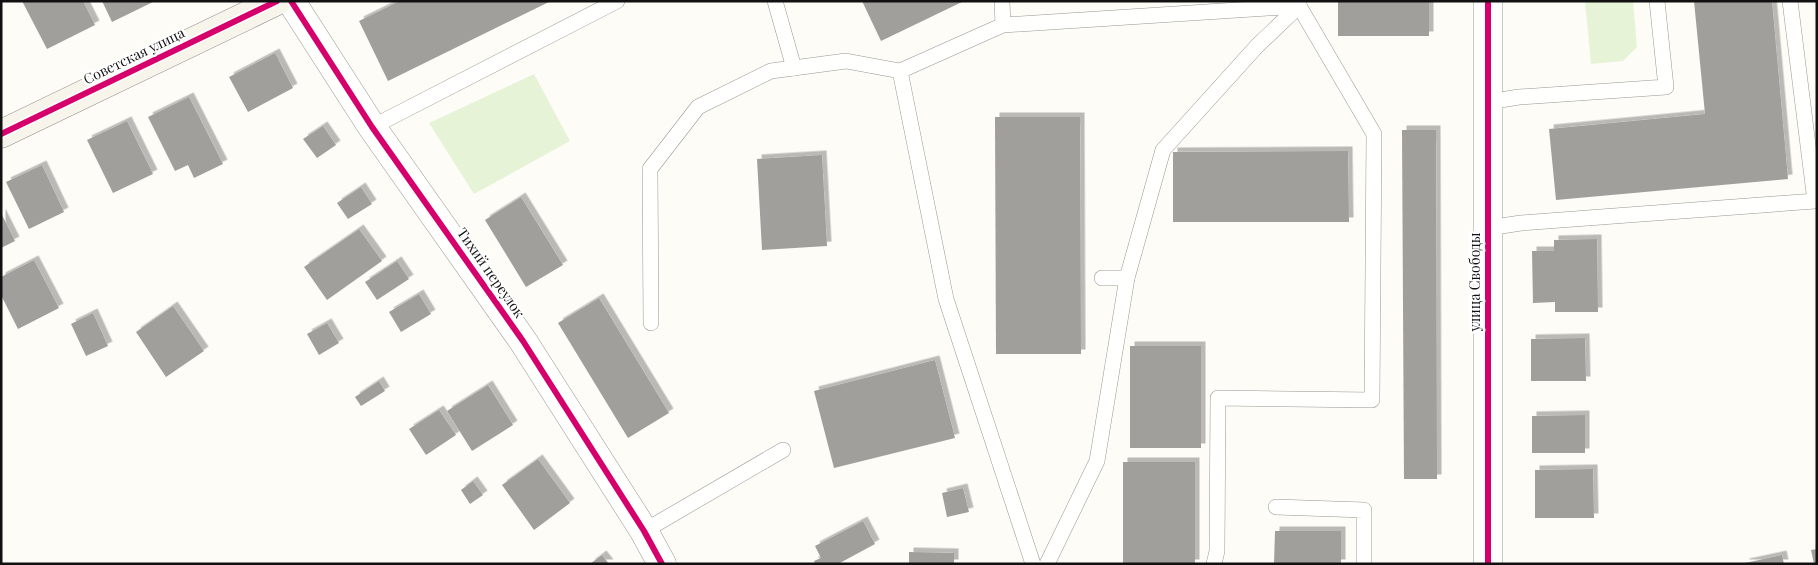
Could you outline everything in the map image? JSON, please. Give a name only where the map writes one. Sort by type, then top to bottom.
[{"type":"street","name":"Советская улица","points":[[1,134],[277,1]]},
{"type":"street","name":"Тихий переулок","points":[[290,1],[372,126],[523,341],[644,531],[662,564]]},
{"type":"street","name":"улица Свободы","points":[[1488,1],[1488,564]]},
{"type":"lane","points":[[372,126],[617,1]]},
{"type":"lane","points":[[775,1],[794,68]]},
{"type":"lane","points":[[1002,1],[1003,25]]},
{"type":"lane","points":[[1488,102],[1519,97],[1666,86],[1657,1]]},
{"type":"lane","points":[[1488,228],[1521,223],[1815,201],[1790,1]]},
{"type":"lane","points":[[651,323],[650,169],[698,107],[771,71],[846,61],[900,71],[1003,25],[1299,4]]},
{"type":"lane","points":[[1047,564],[1097,461],[1126,278],[1164,150],[1257,46],[1299,4]]},
{"type":"lane","points":[[1214,564],[1218,551],[1218,398],[1372,400],[1374,134],[1299,4]]},
{"type":"lane","points":[[900,71],[946,299],[1033,564]]},
{"type":"lane","points":[[1102,278],[1126,278]]},
{"type":"lane","points":[[644,531],[783,450]]},
{"type":"lane","points":[[1276,507],[1364,510],[1364,564]]},
{"type":"green space","points":[[1585,1],[1633,1],[1637,47],[1623,61],[1591,64]]},
{"type":"green space","points":[[534,74],[570,141],[474,194],[429,123]]},
{"type":"building","points":[[22,1],[83,1],[95,25],[47,49]]},
{"type":"building","points":[[102,1],[155,1],[112,22]]},
{"type":"building","points":[[400,1],[551,1],[388,81],[359,21]]},
{"type":"building","points":[[862,1],[964,1],[881,41]]},
{"type":"building","points":[[1338,1],[1429,1],[1429,36],[1338,36]]},
{"type":"building","points":[[1694,1],[1772,1],[1788,179],[1556,200],[1549,129],[1705,114]]},
{"type":"building","points":[[275,53],[293,88],[248,112],[229,77]]},
{"type":"building","points":[[189,97],[223,164],[194,178],[188,165],[175,171],[148,117]]},
{"type":"building","points":[[995,117],[1080,117],[1081,354],[996,354]]},
{"type":"building","points":[[127,121],[153,174],[113,193],[87,140]]},
{"type":"building","points":[[323,126],[336,145],[317,158],[303,139]]},
{"type":"building","points":[[1402,130],[1436,130],[1437,479],[1404,479]]},
{"type":"building","points":[[1348,151],[1349,222],[1173,222],[1173,152]]},
{"type":"building","points":[[822,155],[827,246],[762,250],[757,159]]},
{"type":"building","points":[[42,165],[64,212],[29,229],[6,182]]},
{"type":"building","points":[[361,187],[372,204],[348,219],[337,203]]},
{"type":"building","points":[[521,197],[563,265],[526,287],[485,220]]},
{"type":"building","points":[[1,213],[15,241],[1,248]]},
{"type":"building","points":[[359,229],[382,261],[327,300],[304,267]]},
{"type":"building","points":[[1597,239],[1598,312],[1555,312],[1555,302],[1533,303],[1532,251],[1554,251],[1554,240]]},
{"type":"building","points":[[34,260],[59,308],[18,329],[1,295],[1,277]]},
{"type":"building","points":[[397,261],[409,279],[377,300],[365,282]]},
{"type":"building","points":[[419,294],[431,314],[401,332],[389,312]]},
{"type":"building","points":[[599,298],[669,413],[628,438],[558,323]]},
{"type":"building","points":[[173,306],[204,351],[166,377],[136,332]]},
{"type":"building","points":[[93,313],[108,346],[86,356],[71,324]]},
{"type":"building","points":[[327,323],[339,343],[319,355],[307,334]]},
{"type":"building","points":[[1585,338],[1586,381],[1531,381],[1531,339]]},
{"type":"building","points":[[1130,346],[1201,346],[1201,448],[1130,448]]},
{"type":"building","points":[[935,360],[955,438],[834,468],[814,391]]},
{"type":"building","points":[[379,381],[385,391],[361,406],[355,397]]},
{"type":"building","points":[[488,385],[513,425],[472,451],[447,411]]},
{"type":"building","points":[[439,410],[456,435],[426,455],[409,429]]},
{"type":"building","points":[[1585,415],[1585,453],[1532,453],[1532,416]]},
{"type":"building","points":[[538,459],[570,503],[534,530],[502,485]]},
{"type":"building","points":[[1123,462],[1195,462],[1195,564],[1123,564]]},
{"type":"building","points":[[1593,469],[1594,518],[1535,518],[1535,470]]},
{"type":"building","points":[[473,481],[483,495],[470,504],[461,490]]},
{"type":"building","points":[[963,488],[969,512],[947,517],[942,493]]},
{"type":"building","points":[[863,521],[875,544],[838,564],[815,564],[814,561],[821,558],[815,546]]},
{"type":"building","points":[[1275,531],[1341,531],[1341,564],[1274,564]]},
{"type":"building","points":[[1817,549],[1817,564],[1814,564],[1811,550]]},
{"type":"building","points":[[909,552],[954,553],[954,564],[909,564]]},
{"type":"building","points":[[602,555],[609,564],[590,564]]},
{"type":"building","points":[[1782,555],[1784,564],[1745,564],[1745,563]]},
{"type":"cycle path","points":[[1,134],[277,1]]},
{"type":"cycle path","points":[[291,1],[372,127],[523,341],[644,531],[662,564]]},
{"type":"cycle path","points":[[1488,1],[1488,564]]}]
